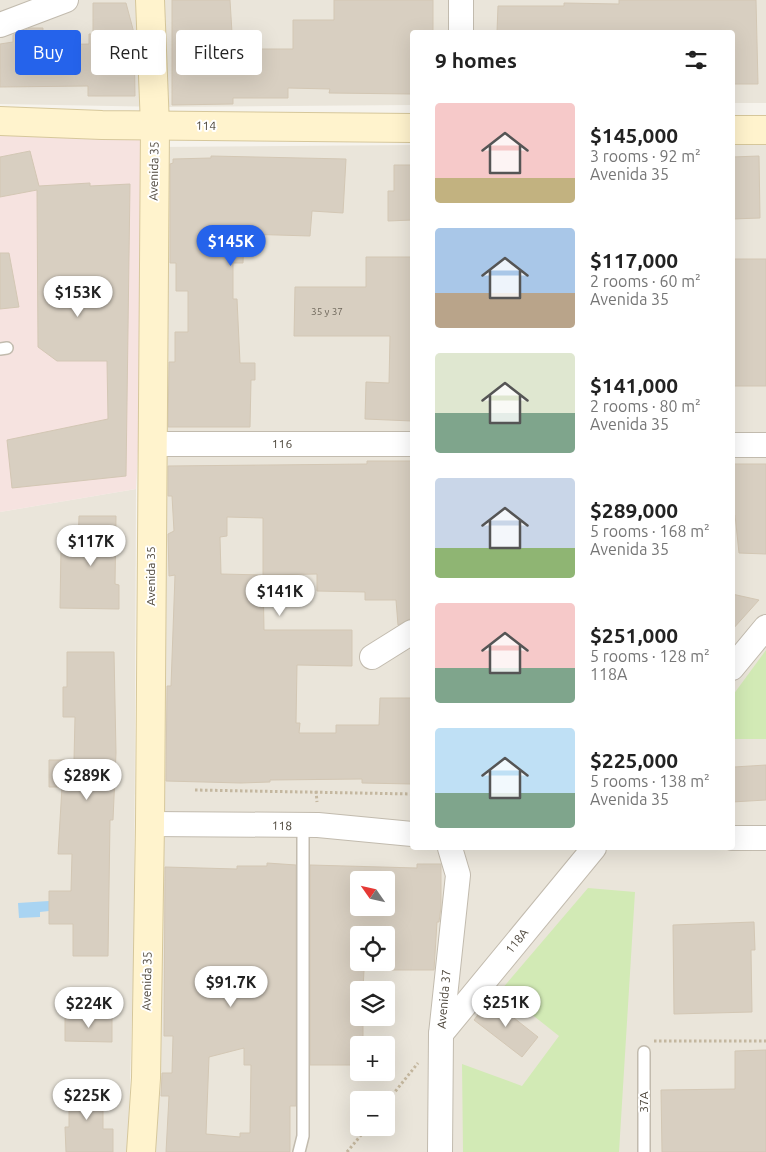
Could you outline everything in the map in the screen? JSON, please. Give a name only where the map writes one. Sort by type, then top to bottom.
[{"type":"street","points":[[0,25],[66,0]]},
{"type":"street","name":"Avenida 35","points":[[140,1148],[146,1078],[150,824],[155,126],[150,0]]},
{"type":"street","points":[[460,30],[461,0]]},
{"type":"street","name":"114","points":[[0,121],[155,126],[410,128]]},
{"type":"street","points":[[102,125],[128,134],[143,150],[154,178]]},
{"type":"street","points":[[735,130],[766,130]]},
{"type":"street","name":"116","points":[[152,444],[410,444]]},
{"type":"street","points":[[735,445],[766,445]]},
{"type":"street","points":[[735,664],[766,627]]},
{"type":"street","points":[[372,657],[410,633]]},
{"type":"street","name":"118","points":[[150,824],[318,825],[410,834]]},
{"type":"street","points":[[735,838],[766,838]]},
{"type":"street","name":"Avenida 37","points":[[440,1152],[441,1034],[458,875],[451,850]]},
{"type":"street","name":"118A","points":[[441,1034],[592,850]]},
{"type":"lane","points":[[299,1152],[303,1136],[303,826]]},
{"type":"lane","name":"37A","points":[[644,1052],[644,1152]]},
{"type":"path","points":[[195,790],[410,794]]},
{"type":"path","points":[[395,1092],[441,1034]]},
{"type":"path","points":[[644,1052],[646,1041],[766,1041]]},
{"type":"path","points":[[347,1152],[360,1136]]},
{"type":"shaded area","points":[[0,0],[766,0],[766,103],[735,103],[735,30],[410,30],[410,105],[168,107],[0,104]]},
{"type":"shaded area","points":[[0,124],[155,126],[136,489],[0,512]]},
{"type":"shaded area","points":[[735,143],[766,143],[766,1152],[156,1152],[160,676],[159,147],[410,145],[410,850],[735,850]]},
{"type":"shaded area","points":[[136,489],[134,944],[128,1152],[0,1152],[0,512]]},
{"type":"green space","points":[[766,650],[766,739],[735,739],[735,692]]},
{"type":"green space","points":[[588,888],[635,892],[619,1152],[463,1152],[462,1064],[522,1086],[559,1036],[501,990]]},
{"type":"water","points":[[49,901],[49,911],[40,912],[40,917],[19,918],[18,903]]},
{"type":"building","points":[[172,0],[230,0],[232,30],[176,30],[176,75],[262,75],[262,49],[293,49],[293,20],[334,20],[334,0],[433,0],[433,30],[410,30],[410,94],[329,93],[330,89],[288,88],[288,98],[233,98],[233,104],[172,105]]},
{"type":"building","points":[[619,0],[756,0],[758,84],[735,84],[735,30],[497,30],[498,6],[564,6],[564,3],[619,4]]},
{"type":"building","points":[[93,3],[126,3],[133,30],[93,30]]},
{"type":"building","points":[[30,28],[43,28],[43,30],[25,30]]},
{"type":"building","points":[[15,34],[15,75],[81,75],[81,44],[89,44],[89,34],[91,34],[91,75],[135,75],[135,96],[88,96],[88,86],[0,87],[0,44],[13,42],[13,35]]},
{"type":"building","points":[[30,151],[39,186],[90,183],[90,186],[130,184],[126,476],[12,488],[7,440],[108,419],[107,361],[57,361],[38,347],[37,190],[0,197],[0,157]]},
{"type":"building","points":[[211,156],[346,159],[343,213],[312,211],[310,236],[244,234],[243,263],[233,263],[233,299],[237,299],[240,363],[255,363],[255,380],[251,380],[250,427],[168,427],[169,362],[175,362],[175,332],[188,332],[188,291],[176,291],[176,263],[170,263],[170,164],[173,163],[173,159],[211,158]]},
{"type":"building","points":[[759,156],[760,218],[735,219],[735,157]]},
{"type":"building","points":[[394,165],[410,165],[410,220],[388,221],[388,191],[394,191]]},
{"type":"building","points":[[0,253],[9,253],[19,307],[0,309]]},
{"type":"building","points":[[366,257],[410,257],[410,421],[365,419],[366,382],[389,383],[390,336],[294,336],[295,287],[366,287]]},
{"type":"building","points":[[735,259],[766,259],[766,386],[735,386]]},
{"type":"building","points":[[367,461],[410,461],[410,619],[398,625],[396,600],[365,600],[365,592],[317,591],[317,574],[263,575],[264,630],[352,630],[352,666],[297,665],[296,723],[300,723],[299,733],[336,733],[336,725],[379,725],[380,698],[410,698],[410,784],[362,783],[362,779],[270,780],[270,782],[241,783],[166,781],[167,686],[171,686],[175,575],[169,576],[168,534],[174,531],[172,496],[168,496],[168,466],[367,464]],"holes":[[[227,517],[263,518],[263,575],[221,574],[220,537],[227,536]]]},
{"type":"building","points":[[735,464],[766,464],[766,554],[739,553],[735,515]]},
{"type":"building","points":[[79,516],[116,516],[115,584],[119,585],[119,609],[60,608],[61,548],[78,548]]},
{"type":"building","points":[[735,595],[759,600],[735,627]]},
{"type":"building","points":[[67,652],[114,652],[116,753],[113,820],[110,820],[108,956],[73,956],[73,924],[49,924],[49,891],[71,891],[72,854],[58,854],[62,787],[49,787],[49,760],[74,760],[75,717],[63,717],[63,687],[67,687]]},
{"type":"building","points":[[766,765],[766,800],[735,802],[735,767]]},
{"type":"building","points":[[267,863],[296,865],[296,1106],[290,1106],[290,1152],[166,1152],[169,1096],[161,1096],[162,1073],[172,1073],[173,1036],[164,1036],[165,867],[237,869],[237,866],[267,866]],"holes":[[[244,1048],[244,1065],[251,1065],[250,1133],[240,1133],[240,1137],[206,1134],[209,1057]]]},
{"type":"building","points":[[417,864],[441,864],[441,907],[439,922],[437,922],[434,970],[395,970],[395,926],[350,926],[350,971],[364,971],[363,981],[350,981],[350,1026],[363,1026],[363,1036],[350,1036],[350,1065],[310,1065],[310,865],[417,868]]},
{"type":"building","points":[[754,922],[755,950],[751,950],[752,1012],[674,1014],[673,925]]},
{"type":"building","points":[[490,999],[538,1037],[522,1057],[474,1020]]},
{"type":"building","points":[[65,1016],[112,1017],[112,1042],[65,1041]]},
{"type":"building","points":[[766,1050],[766,1152],[662,1152],[661,1090],[735,1089],[735,1051]]},
{"type":"building","points":[[69,1084],[103,1085],[103,1129],[113,1129],[113,1152],[66,1152],[65,1127],[69,1127]]}]
